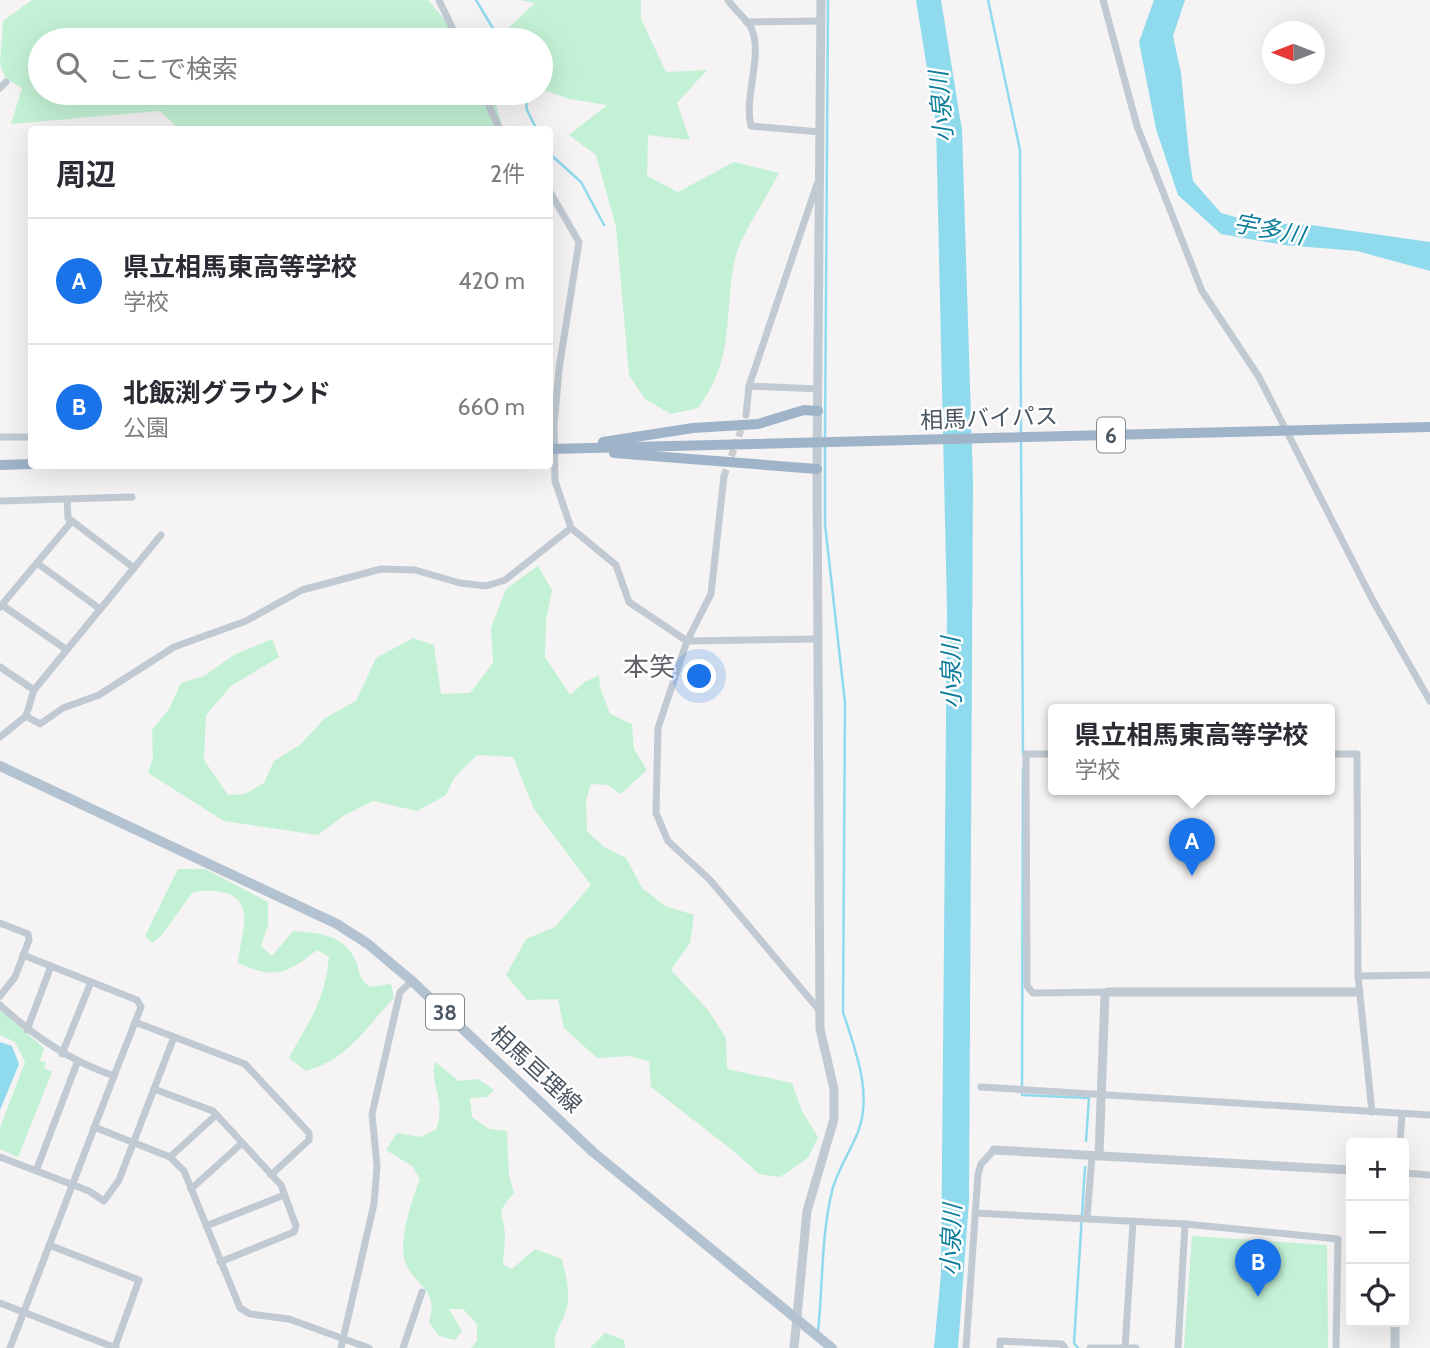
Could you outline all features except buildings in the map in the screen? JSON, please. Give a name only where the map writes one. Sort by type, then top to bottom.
[{"type":"highway","points":[[566,448],[693,428],[758,424],[804,410],[818,411]]},
{"type":"highway","name":"相馬バイパス","points":[[553,449],[1430,427]]},
{"type":"highway","points":[[566,448],[817,469]]},
{"type":"highway","points":[[0,465],[28,464]]},
{"type":"main road","name":"相馬亘理線","points":[[0,766],[337,924],[368,944],[412,981],[593,1152],[832,1348]]},
{"type":"street","points":[[439,0],[452,28]]},
{"type":"street","points":[[728,0],[746,22],[755,43],[748,97],[751,127],[820,132]]},
{"type":"street","points":[[794,1348],[807,1211],[834,1119],[834,1089],[820,1029],[817,469],[821,0]]},
{"type":"street","points":[[1103,0],[1137,126],[1202,291],[1259,377],[1372,599],[1430,701]]},
{"type":"street","points":[[746,22],[821,21]]},
{"type":"street","points":[[489,105],[498,126]]},
{"type":"street","points":[[746,415],[749,386],[819,180]]},
{"type":"street","points":[[553,196],[579,242],[553,417]]},
{"type":"street","points":[[553,205],[557,202]]},
{"type":"street","points":[[553,368],[559,369]]},
{"type":"street","points":[[749,386],[818,389]]},
{"type":"street","points":[[0,437],[28,436]]},
{"type":"street","points":[[553,444],[555,481],[570,528],[616,565],[629,603],[687,642],[817,639]]},
{"type":"street","points":[[724,476],[711,594],[687,642],[658,728],[656,813],[668,841],[710,880],[820,1011]]},
{"type":"street","points":[[0,501],[132,497]]},
{"type":"street","points":[[67,499],[68,518],[134,568]]},
{"type":"street","points":[[67,650],[1,606],[72,521]]},
{"type":"street","points":[[26,716],[40,724],[63,708],[99,695],[120,683],[174,647],[246,621],[302,590],[381,569],[415,570],[460,583],[486,586],[505,580],[570,528]]},
{"type":"street","points":[[0,737],[26,716],[34,690],[161,535]]},
{"type":"street","points":[[37,563],[100,609]]},
{"type":"street","points":[[0,667],[34,690]]},
{"type":"street","points":[[1048,754],[1026,754],[1027,986],[1033,993],[1359,992]]},
{"type":"street","points":[[1335,754],[1357,754],[1358,976],[1372,1112]]},
{"type":"street","points":[[0,923],[28,934],[29,940],[15,977],[0,996]]},
{"type":"street","points":[[0,1345],[9,1348],[141,1007],[137,1000],[23,955]]},
{"type":"street","points":[[27,1030],[51,966]]},
{"type":"street","points":[[1358,976],[1430,975]]},
{"type":"street","points":[[341,1348],[374,1204],[377,1166],[372,1114],[400,992],[412,981]]},
{"type":"street","points":[[62,1054],[90,982]]},
{"type":"street","points":[[1083,1218],[1103,1094],[1105,994],[1108,992]]},
{"type":"street","points":[[0,1005],[27,1030],[62,1054],[114,1076]]},
{"type":"street","points":[[135,1022],[245,1064],[309,1133],[309,1140],[271,1175]]},
{"type":"street","points":[[0,1157],[72,1185],[104,1201],[119,1180],[174,1037]]},
{"type":"street","points":[[36,1171],[78,1063]]},
{"type":"street","points":[[981,1087],[1430,1115]]},
{"type":"street","points":[[154,1088],[216,1115],[271,1175],[284,1195],[296,1226],[294,1232],[220,1262]]},
{"type":"street","points":[[1400,1138],[1402,1114]]},
{"type":"street","points":[[170,1157],[216,1115]]},
{"type":"street","points":[[94,1127],[170,1157],[184,1171],[236,1303],[245,1312],[289,1319],[369,1348]]},
{"type":"street","points":[[191,1189],[242,1143]]},
{"type":"street","points":[[966,1348],[978,1174],[981,1164],[994,1150],[1346,1170]]},
{"type":"street","points":[[1409,1173],[1430,1175]]},
{"type":"street","points":[[206,1226],[284,1195]]},
{"type":"street","points":[[975,1213],[1185,1224],[1338,1239],[1336,1348]]},
{"type":"street","points":[[1125,1348],[1133,1222]]},
{"type":"street","points":[[1178,1348],[1185,1224]]},
{"type":"street","points":[[0,1303],[116,1348],[139,1279],[49,1245]]},
{"type":"street","points":[[403,1348],[422,1292]]},
{"type":"street","points":[[1395,1327],[1395,1348]]},
{"type":"street","points":[[1000,1348],[1000,1341],[1062,1344],[1065,1348]]},
{"type":"street","points":[[1090,1348],[1136,1348]]},
{"type":"green space","points":[[32,0],[428,0],[452,28],[28,28],[28,105],[496,105],[502,126],[176,126],[160,111],[11,124],[22,88],[5,78],[0,63],[3,21]]},
{"type":"green space","points":[[520,0],[641,0],[641,19],[666,72],[707,70],[677,103],[690,140],[648,135],[647,176],[678,192],[734,162],[779,173],[738,250],[723,353],[710,389],[698,408],[671,414],[645,399],[629,375],[616,227],[596,155],[569,135],[607,105],[569,99],[553,93],[553,28],[508,28],[535,3]]},
{"type":"green space","points":[[538,566],[552,590],[546,620],[545,657],[570,695],[585,682],[599,675],[600,687],[610,714],[632,724],[634,749],[647,770],[621,794],[608,785],[591,784],[586,800],[587,831],[604,847],[626,858],[642,888],[665,906],[694,915],[690,943],[671,970],[708,1010],[726,1038],[727,1069],[792,1083],[802,1111],[818,1137],[808,1158],[780,1177],[759,1174],[651,1087],[649,1061],[629,1056],[597,1058],[564,1028],[558,999],[527,1000],[506,975],[526,939],[555,927],[591,885],[534,809],[513,757],[477,755],[454,778],[446,795],[417,811],[373,801],[343,816],[318,835],[224,821],[148,773],[153,757],[152,730],[169,709],[181,683],[204,676],[234,655],[272,639],[279,657],[231,686],[206,715],[204,760],[228,795],[245,794],[264,783],[274,761],[301,744],[325,718],[356,701],[376,658],[413,638],[434,645],[441,694],[470,693],[493,663],[491,628],[506,589]]},
{"type":"green space","points":[[178,869],[205,869],[268,902],[268,925],[261,946],[272,956],[293,931],[326,935],[346,947],[370,987],[391,984],[394,998],[345,1050],[306,1071],[289,1058],[320,999],[329,957],[317,950],[288,969],[271,973],[238,963],[244,925],[242,905],[231,895],[216,891],[193,892],[161,936],[152,943],[145,936]]},
{"type":"green space","points":[[0,1010],[44,1048],[40,1061],[46,1062],[44,1068],[52,1072],[18,1157],[0,1149],[0,1128],[25,1062],[15,1042],[0,1035]]},
{"type":"green space","points":[[435,1062],[459,1081],[478,1079],[494,1090],[487,1097],[470,1098],[472,1117],[489,1129],[507,1131],[509,1176],[514,1193],[501,1214],[505,1235],[503,1265],[512,1269],[535,1249],[562,1259],[568,1298],[566,1311],[556,1333],[555,1348],[471,1348],[477,1341],[477,1324],[463,1309],[449,1309],[462,1331],[455,1340],[439,1336],[429,1322],[429,1295],[406,1264],[403,1245],[407,1221],[420,1179],[412,1166],[386,1150],[397,1133],[420,1137],[436,1130],[440,1109],[434,1078]]},
{"type":"green space","points":[[1192,1236],[1327,1245],[1328,1348],[1184,1348]]},
{"type":"green space","points":[[605,1333],[624,1340],[625,1348],[590,1348]]},
{"type":"water","name":"小泉川","points":[[916,0],[941,0],[962,130],[973,482],[969,1201],[958,1348],[934,1348],[941,1274],[947,609],[936,124]]},
{"type":"water","name":"宇多川","points":[[1154,0],[1185,0],[1173,36],[1181,73],[1193,181],[1221,213],[1253,222],[1311,225],[1430,242],[1430,271],[1357,251],[1284,245],[1221,234],[1178,195],[1156,129],[1139,42]]},
{"type":"water","points":[[0,1042],[12,1046],[19,1064],[0,1110]]},
{"type":"waterway","points":[[476,0],[493,28]]},
{"type":"waterway","points":[[825,439],[828,0]]},
{"type":"waterway","points":[[988,0],[1020,150],[1021,435]]},
{"type":"waterway","points":[[526,105],[535,126]]},
{"type":"waterway","points":[[553,157],[581,182],[604,225]]},
{"type":"waterway","points":[[1021,442],[1023,754]]},
{"type":"waterway","points":[[818,1331],[828,1208],[837,1176],[858,1132],[864,1102],[861,1072],[843,1012],[845,703],[825,524],[825,445]]},
{"type":"waterway","points":[[1023,768],[1022,1095],[1089,1098],[1086,1141]]},
{"type":"waterway","points":[[1078,1348],[1074,1343],[1085,1167]]},
{"type":"tunnel","points":[[724,476],[744,422]]},
{"type":"place","name":"県立相馬東高等学校","points":[[1192,876]]},
{"type":"place","name":"北飯渕グラウンド","points":[[1258,1297]]},
{"type":"district","name":"本笑","points":[[649,667]]}]
